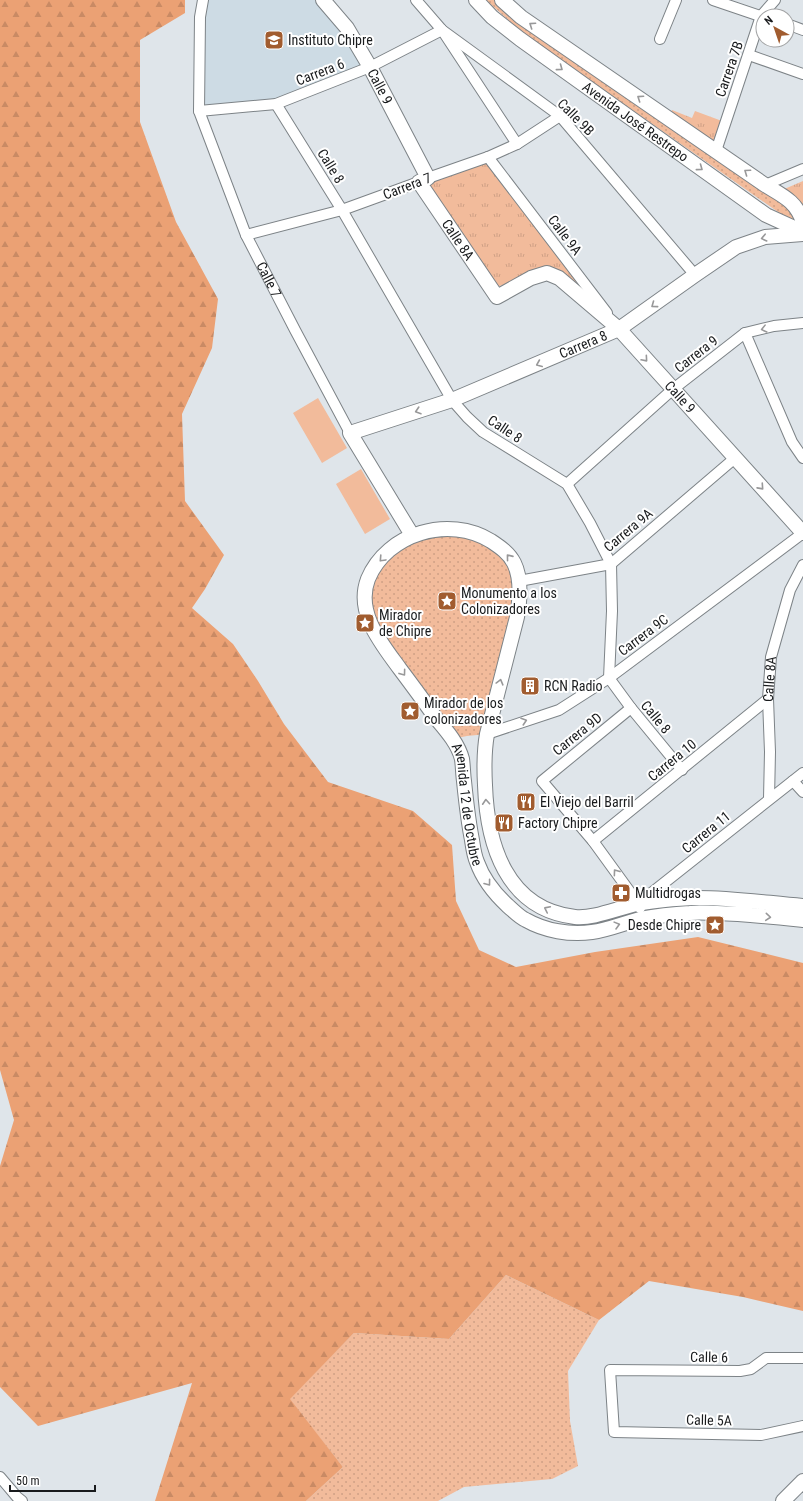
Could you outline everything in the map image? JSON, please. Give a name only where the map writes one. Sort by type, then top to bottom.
[{"type":"main road","name":"Calle 9","points":[[323,0],[347,28],[370,67],[424,180]]},
{"type":"main road","name":"Avenida José Restrepo","points":[[476,0],[492,17],[520,39],[766,215],[803,233]]},
{"type":"main road","name":"Avenida José Restrepo","points":[[502,0],[514,5],[716,151],[792,202],[800,212],[803,222]]},
{"type":"main road","name":"Calle 8A","points":[[424,180],[497,297],[531,278],[547,273]]},
{"type":"main road","name":"Carrera 8","points":[[350,433],[452,400],[619,329],[736,247],[766,237],[803,233]]},
{"type":"main road","name":"Calle 9","points":[[547,273],[559,278],[619,329],[672,390],[803,533]]},
{"type":"main road","name":"Calle 7","points":[[350,433],[412,535]]},
{"type":"main road","name":"Avenida 12 de Octubre","points":[[803,906],[691,898],[638,904],[585,917],[575,917],[552,912],[528,898],[516,887],[502,865],[490,834],[486,805],[484,760],[487,734],[520,602],[519,581],[515,565],[509,556],[497,545],[485,538],[466,531],[448,529],[431,530],[412,535],[394,547],[383,557],[375,567],[368,580],[365,594],[366,607],[374,630],[382,644],[452,739],[462,757],[467,816],[476,861],[484,878],[504,903],[516,914],[538,926],[568,932],[592,932],[642,919],[692,912],[803,920]]},
{"type":"main road","points":[[782,1501],[803,1481]]},
{"type":"street","name":"Calle 7","points":[[203,0],[200,17],[199,111],[246,235],[350,433]]},
{"type":"street","name":"Calle 9B","points":[[416,0],[442,30],[560,116],[694,275]]},
{"type":"street","points":[[660,39],[676,0]]},
{"type":"street","points":[[713,0],[755,14]]},
{"type":"street","name":"Carrera 7B","points":[[768,8],[775,0]]},
{"type":"street","name":"Carrera 6","points":[[199,111],[276,104],[370,67],[442,30]]},
{"type":"street","points":[[442,30],[517,144]]},
{"type":"street","name":"Carrera 7B","points":[[716,151],[755,37]]},
{"type":"street","points":[[749,55],[803,74]]},
{"type":"street","name":"Calle 8","points":[[276,104],[342,210],[452,400],[467,417],[484,432],[567,484],[590,523],[611,564],[612,611],[609,678],[631,708],[682,770]]},
{"type":"street","name":"Carrera 7","points":[[246,235],[342,210],[488,157],[517,144],[560,116]]},
{"type":"street","name":"Calle 9A","points":[[488,157],[619,329]]},
{"type":"street","points":[[765,185],[803,169]]},
{"type":"street","name":"Carrera 9","points":[[567,484],[672,390],[745,333],[774,326],[803,323]]},
{"type":"street","points":[[745,333],[792,442],[803,458]]},
{"type":"street","name":"Carrera 9A","points":[[519,581],[611,564],[735,458]]},
{"type":"street","name":"Carrera 9C","points":[[487,734],[559,710],[609,678],[803,533]]},
{"type":"street","name":"Calle 8A","points":[[769,800],[770,752],[768,699],[771,657],[790,590],[803,565]]},
{"type":"street","name":"Carrera 10","points":[[593,842],[768,699]]},
{"type":"street","name":"Carrera 9D","points":[[593,842],[542,781],[631,708]]},
{"type":"street","name":"Carrera 11","points":[[638,904],[803,773]]},
{"type":"street","points":[[793,781],[803,792]]},
{"type":"street","points":[[593,842],[638,904],[642,919]]},
{"type":"street","name":"Calle 6","points":[[614,1432],[610,1370],[740,1372],[756,1366],[766,1358],[803,1358]]},
{"type":"street","name":"Calle 5A","points":[[614,1432],[761,1435],[803,1426]]},
{"type":"street","points":[[0,1477],[17,1498],[22,1501]]},
{"type":"shaded area","name":"Instituto Chipre","points":[[203,0],[322,0],[365,63],[276,104],[199,111]]},
{"type":"green space","points":[[0,0],[185,0],[185,13],[140,40],[140,122],[176,222],[218,299],[212,348],[182,414],[185,501],[224,555],[205,589],[192,608],[233,644],[284,724],[328,782],[413,811],[452,845],[456,901],[479,950],[516,967],[595,952],[698,937],[803,963],[803,1311],[743,1297],[649,1281],[599,1320],[506,1275],[449,1339],[354,1333],[290,1399],[343,1467],[306,1501],[155,1501],[192,1383],[38,1426],[0,1387],[0,1166],[14,1120],[0,1070]]},
{"type":"green space","points":[[486,0],[496,0],[519,21],[803,218],[798,226],[524,34]]},
{"type":"green space","points":[[672,110],[692,118],[695,111],[722,121],[715,143],[671,113]]},
{"type":"green space","points":[[488,157],[619,329],[547,271],[496,287],[415,184]]},
{"type":"green space","points":[[803,181],[803,222],[782,190]]},
{"type":"green space","points":[[318,398],[347,448],[322,463],[293,413]]},
{"type":"green space","points":[[361,469],[390,519],[365,534],[336,484]]},
{"type":"green space","name":"Monumento a los Colonizadores","points":[[431,530],[497,545],[519,581],[487,734],[452,739],[374,630],[368,580],[375,567]]},
{"type":"green space","points":[[506,1275],[599,1320],[568,1371],[570,1421],[578,1466],[552,1479],[464,1487],[438,1501],[306,1501],[343,1467],[289,1399],[354,1333],[449,1339]]},
{"type":"place","name":"Instituto Chipre","points":[[274,40]]},
{"type":"place","name":"Monumento a los Colonizadores","points":[[447,601]]},
{"type":"place","name":"Mirador de Chipre","points":[[365,623]]},
{"type":"place","name":"RCN Radio","points":[[530,686]]},
{"type":"place","name":"Mirador de los colonizadores","points":[[410,711]]},
{"type":"place","name":"El Viejo del Barril","points":[[526,802]]},
{"type":"place","name":"Factory Chipre","points":[[504,823]]},
{"type":"place","name":"Multidrogas","points":[[621,893]]},
{"type":"place","name":"Desde Chipre","points":[[715,925]]}]
